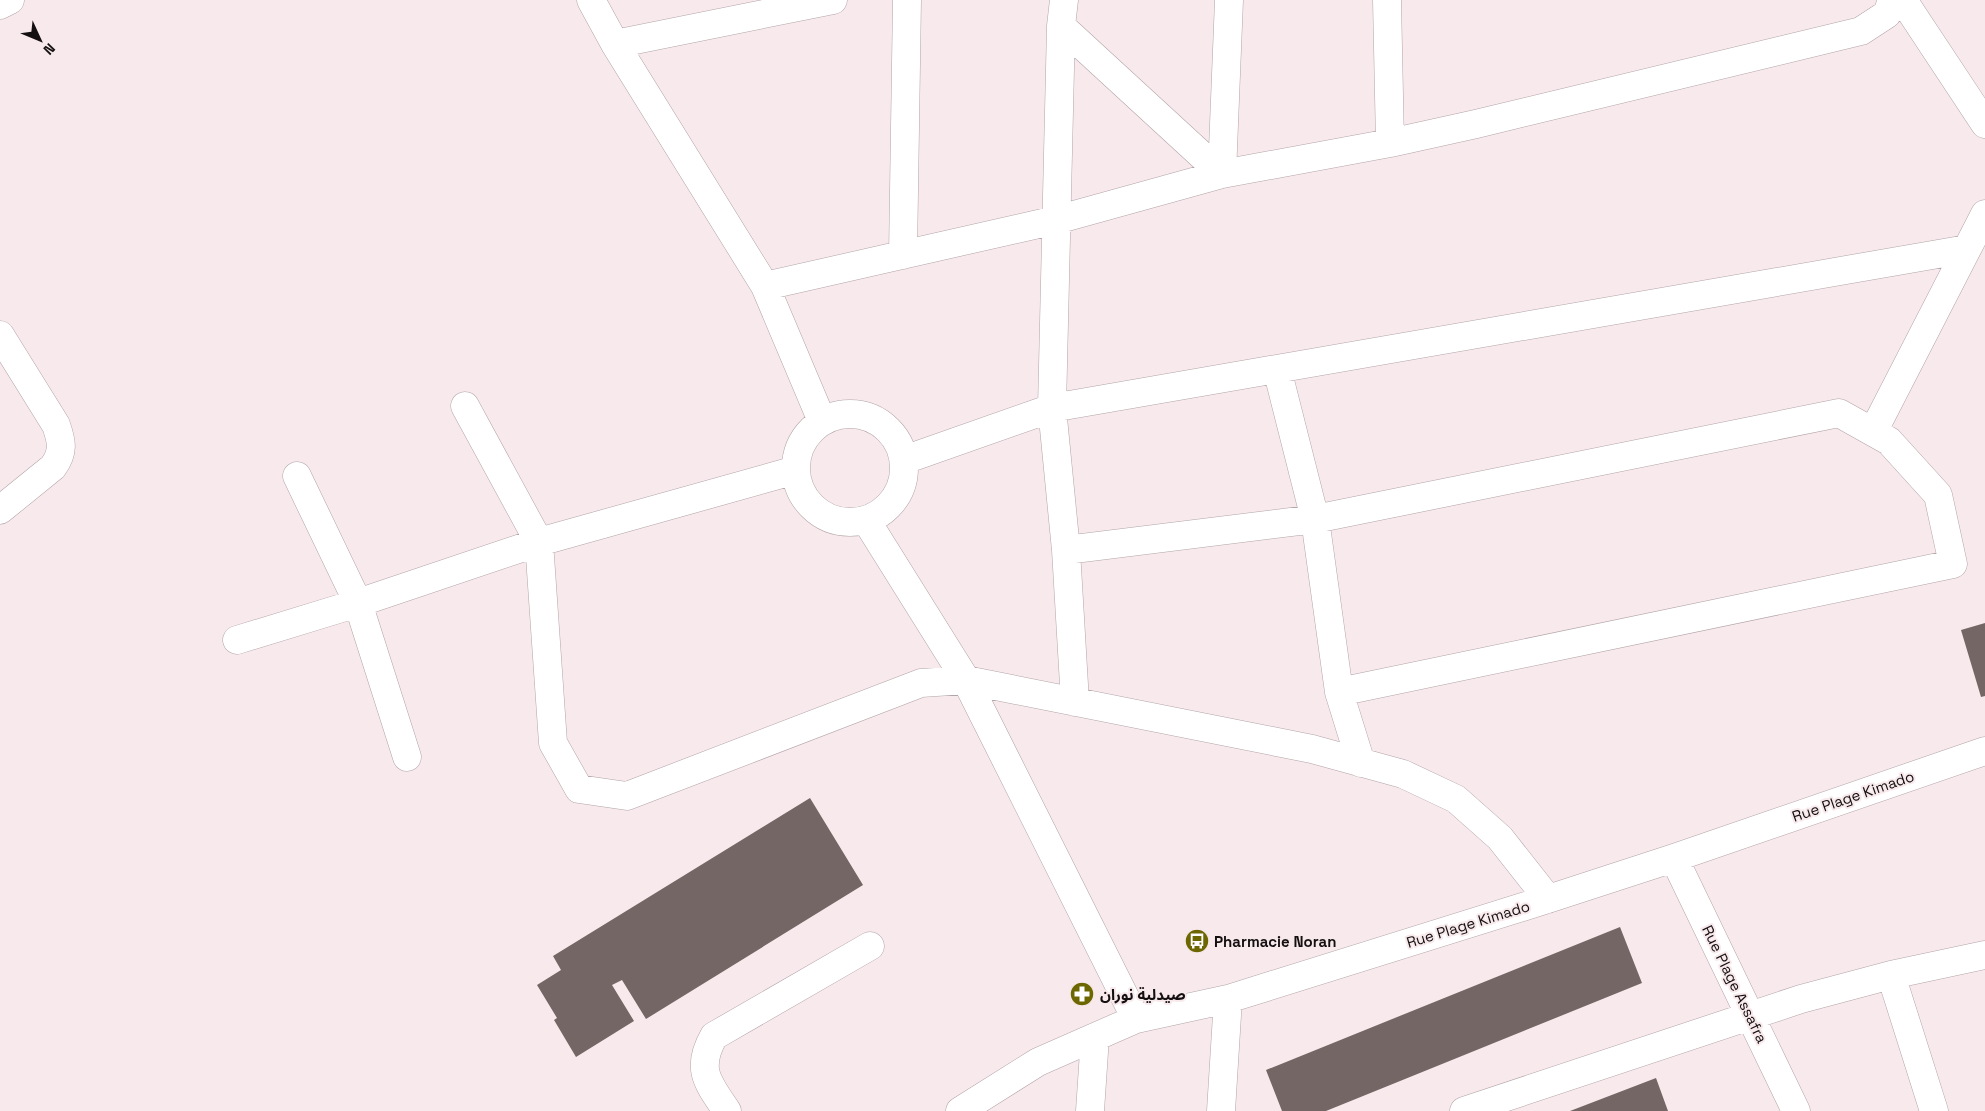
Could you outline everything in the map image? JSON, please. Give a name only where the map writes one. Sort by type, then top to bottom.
[{"type":"street","points":[[0,5],[10,0]]},
{"type":"street","points":[[591,0],[615,44],[765,286],[822,422]]},
{"type":"street","points":[[615,44],[742,9],[833,0]]},
{"type":"street","points":[[903,255],[907,0]]},
{"type":"street","points":[[1222,174],[1229,0]]},
{"type":"street","points":[[1387,0],[1390,143]]},
{"type":"street","points":[[765,286],[1056,220],[1222,174],[1390,143],[1861,31],[1887,14],[1892,0]]},
{"type":"street","points":[[1903,0],[1985,124]]},
{"type":"street","points":[[1062,13],[1222,174]]},
{"type":"street","points":[[1062,13],[1052,408],[1066,550],[1075,702]]},
{"type":"street","points":[[1873,432],[1985,214]]},
{"type":"street","points":[[904,460],[1052,408],[1967,249]]},
{"type":"street","points":[[0,335],[9,370],[56,425],[62,448],[59,458],[53,467],[0,510]]},
{"type":"street","points":[[1277,369],[1315,519],[1340,692],[1361,763]]},
{"type":"street","points":[[465,406],[538,542],[553,743],[580,789],[627,796],[921,683],[966,680],[1312,749],[1403,774],[1456,799],[1500,838],[1548,899]]},
{"type":"street","points":[[1066,550],[1315,519],[1839,413],[1889,441],[1938,495],[1953,564],[1340,692]]},
{"type":"street","points":[[840,415],[859,415],[881,423],[894,437],[904,460],[904,480],[896,496],[884,511],[866,520],[847,523],[829,518],[813,508],[802,493],[796,470],[799,451],[808,434],[822,422],[840,415]]},
{"type":"street","points":[[237,640],[358,603],[538,542],[796,470]]},
{"type":"street","points":[[297,476],[358,603],[407,757]]},
{"type":"street","points":[[866,520],[966,680],[1136,1019]]},
{"type":"street","name":"Rue Plage Kimado","points":[[960,1111],[1038,1062],[1136,1019],[1228,999],[1548,899],[1674,858],[1985,751]]},
{"type":"street","name":"Rue Plage Assafra","points":[[1674,858],[1796,1111]]},
{"type":"street","points":[[728,1111],[713,1091],[704,1071],[707,1050],[714,1036],[870,946]]},
{"type":"street","points":[[1464,1111],[1800,999],[1891,975],[1985,955]]},
{"type":"street","points":[[1891,975],[1934,1111]]},
{"type":"street","points":[[1221,1111],[1228,999]]},
{"type":"street","points":[[1090,1111],[1095,1037]]},
{"type":"building","points":[[1985,623],[1985,696],[1981,697],[1961,630]]},
{"type":"building","points":[[810,798],[863,885],[646,1019],[622,980],[612,985],[634,1021],[576,1057],[554,1020],[557,1018],[537,985],[561,970],[553,956]]},
{"type":"building","points":[[1620,927],[1642,983],[1326,1111],[1282,1111],[1266,1070]]},
{"type":"building","points":[[1656,1078],[1668,1111],[1570,1111]]},
{"type":"place","name":"Pharmacie Noran","points":[[1197,941]]},
{"type":"place","name":"صيدلية نوران","points":[[1082,994]]}]
